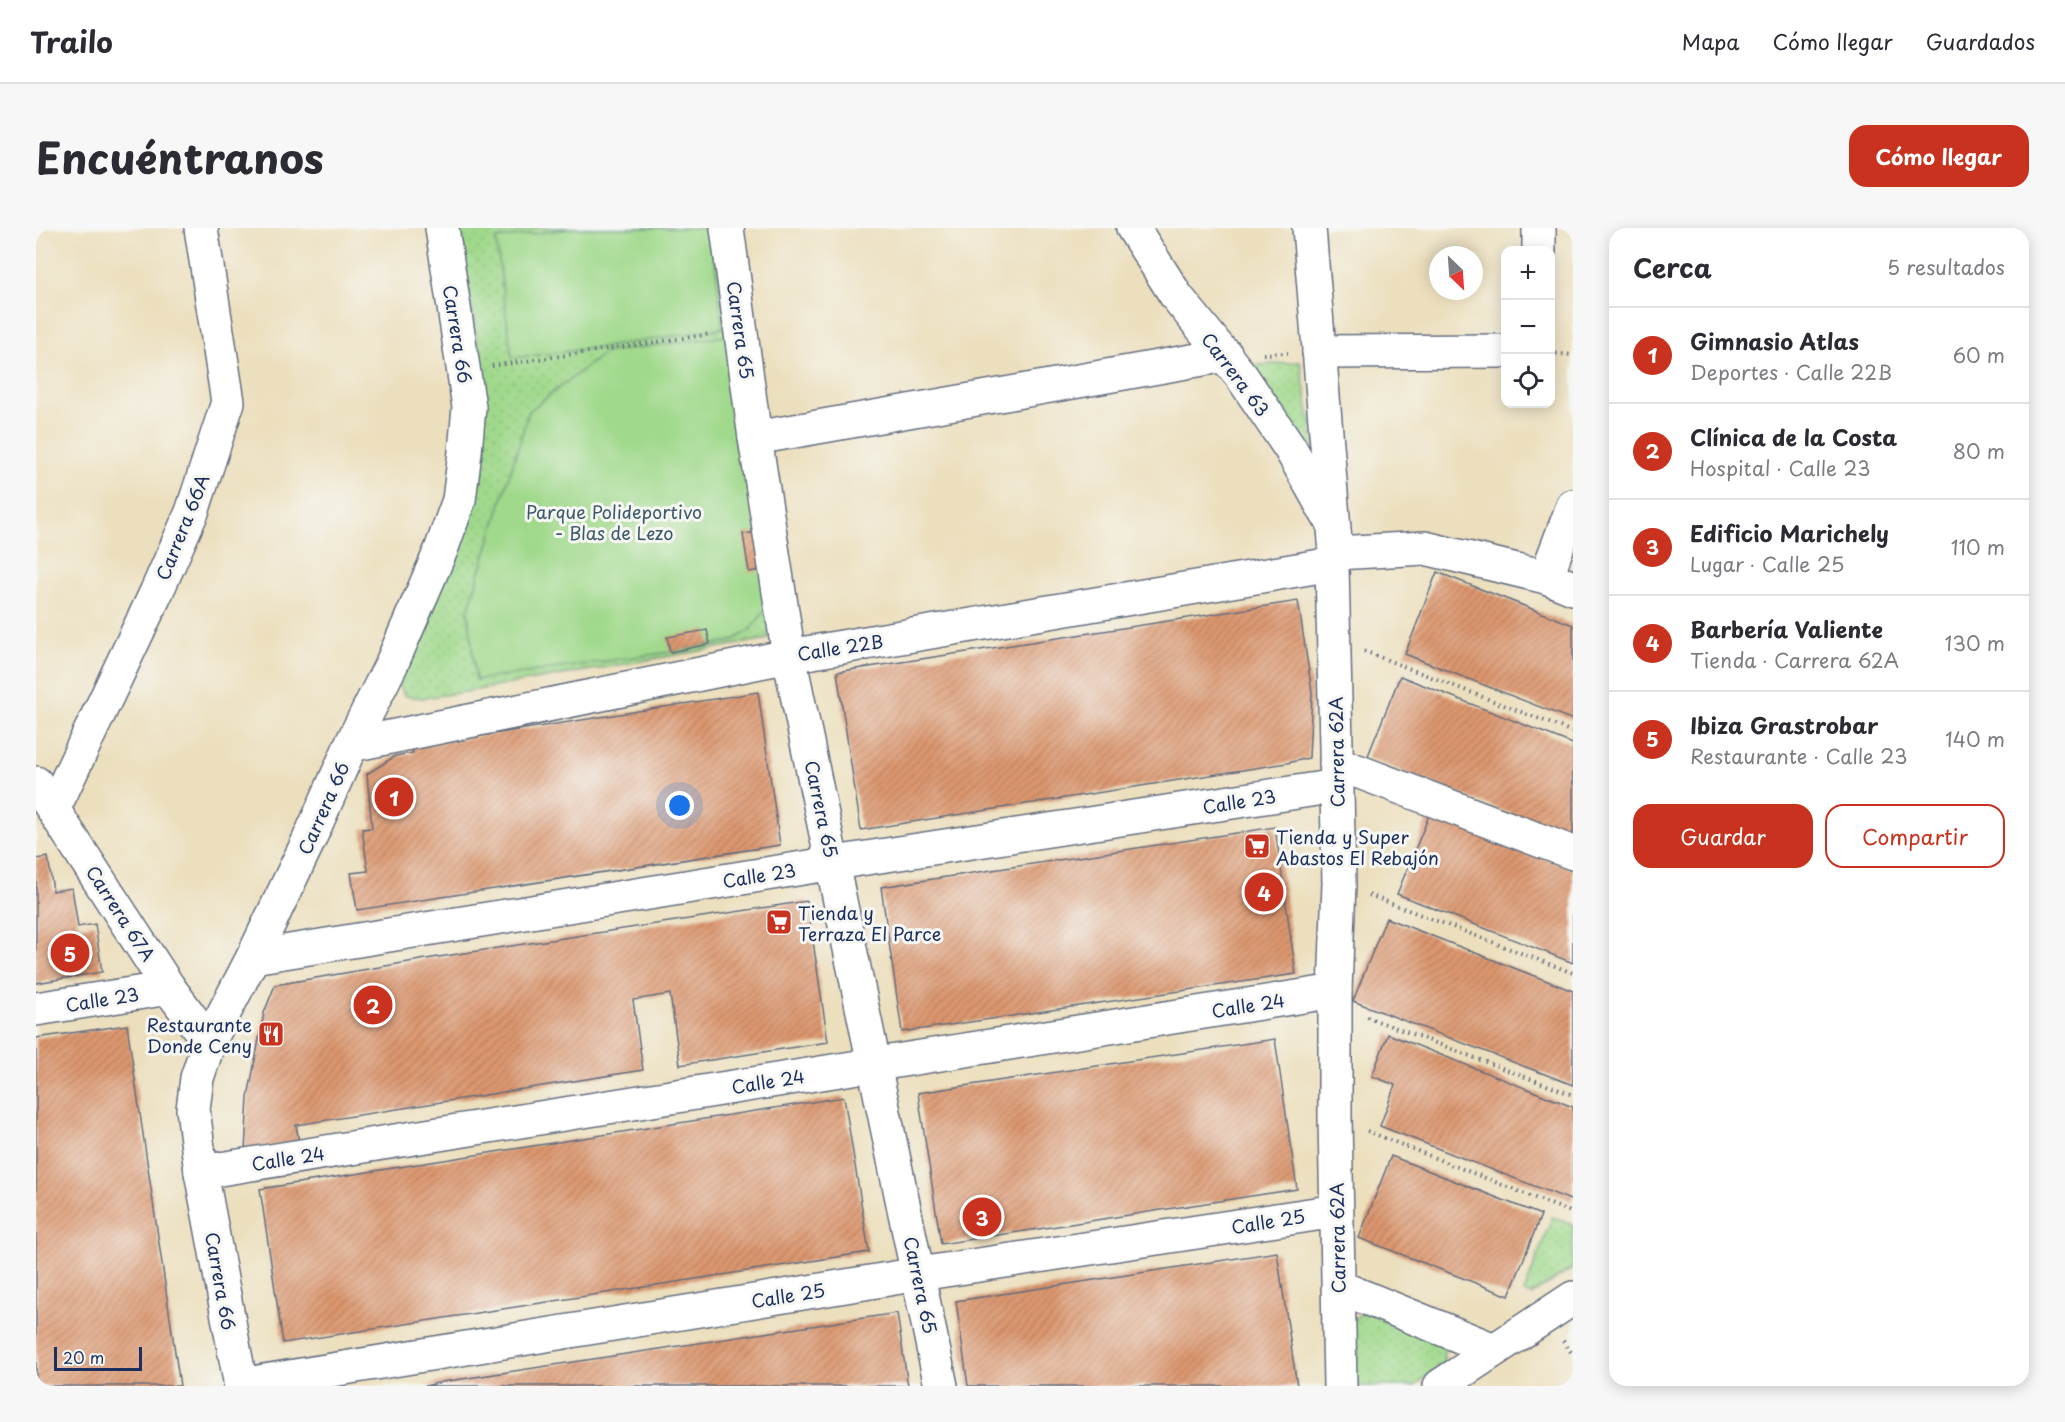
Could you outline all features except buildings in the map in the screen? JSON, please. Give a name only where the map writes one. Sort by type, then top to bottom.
[{"type":"street","name":"Carrera 66A","points":[[45,795],[156,593],[192,512],[228,402],[201,228]]},
{"type":"street","name":"Carrera 66","points":[[240,1386],[201,1172],[193,1109],[197,1078],[209,1042],[253,957],[351,745],[397,653],[441,550],[459,500],[469,407],[442,228]]},
{"type":"street","name":"Carrera 65","points":[[727,228],[755,438],[789,656],[834,863],[941,1386]]},
{"type":"street","name":"Carrera 63","points":[[1133,228],[1177,297],[1206,335],[1226,355],[1290,448],[1333,547]]},
{"type":"street","name":"Carrera 62A","points":[[1309,228],[1333,547],[1339,883],[1335,998],[1335,1118],[1340,1386]]},
{"type":"street","points":[[1539,228],[1539,246]]},
{"type":"street","points":[[1319,352],[1501,351]]},
{"type":"street","points":[[755,438],[1226,355]]},
{"type":"street","points":[[1560,582],[1573,506]]},
{"type":"street","name":"Calle 22B","points":[[351,745],[1333,547],[1425,549],[1560,582]]},
{"type":"street","points":[[1336,775],[1573,853]]},
{"type":"street","name":"Calle 23","points":[[253,957],[834,863],[1336,775]]},
{"type":"street","name":"Carrera 67A","points":[[45,795],[169,988],[209,1042]]},
{"type":"street","name":"Calle 23","points":[[36,1009],[169,988]]},
{"type":"street","name":"Calle 24","points":[[201,1172],[874,1064],[1335,998]]},
{"type":"street","name":"Calle 25","points":[[240,1386],[919,1274],[1336,1211]]},
{"type":"street","points":[[1339,1287],[1494,1350]]},
{"type":"street","points":[[1440,1386],[1573,1298]]},
{"type":"path","points":[[464,370],[741,329]]},
{"type":"path","points":[[1226,355],[1319,352]]},
{"type":"path","points":[[1555,354],[1573,356]]},
{"type":"path","points":[[1334,640],[1573,732]]},
{"type":"path","points":[[1339,883],[1573,973]]},
{"type":"path","points":[[1335,998],[1573,1095]]},
{"type":"path","points":[[1335,1118],[1573,1213]]},
{"type":"green space","name":"Parque Polideportivo - Blas de Lezo","points":[[458,228],[715,228],[774,624],[767,639],[471,691],[423,698],[405,696],[397,683],[481,440],[480,356]]},
{"type":"green space","points":[[575,228],[711,228],[723,328],[605,347],[512,358],[496,239]]},
{"type":"green space","points":[[726,336],[769,592],[765,611],[749,631],[732,641],[476,680],[468,611],[529,411],[606,352]]},
{"type":"green space","points":[[1300,362],[1314,442],[1313,451],[1308,452],[1247,366]]},
{"type":"green space","points":[[1552,1217],[1573,1225],[1573,1268],[1531,1295],[1524,1293]]},
{"type":"green space","points":[[1373,1308],[1444,1345],[1444,1362],[1415,1386],[1353,1386],[1353,1320]]},
{"type":"place","name":"Gimnasio Atlas","points":[[394,797]]},
{"type":"place","name":"Tienda y Super Abastos El Rebajón","points":[[1257,846]]},
{"type":"place","name":"Barbería Valiente","points":[[1264,892]]},
{"type":"place","name":"Tienda y Terraza El Parce","points":[[779,922]]},
{"type":"place","name":"Ibiza Grastrobar","points":[[70,953]]},
{"type":"place","name":"Clínica de la Costa","points":[[373,1005]]},
{"type":"place","name":"Restaurante Donde Ceny","points":[[271,1034]]},
{"type":"place","name":"Edificio Marichely","points":[[982,1217]]}]
